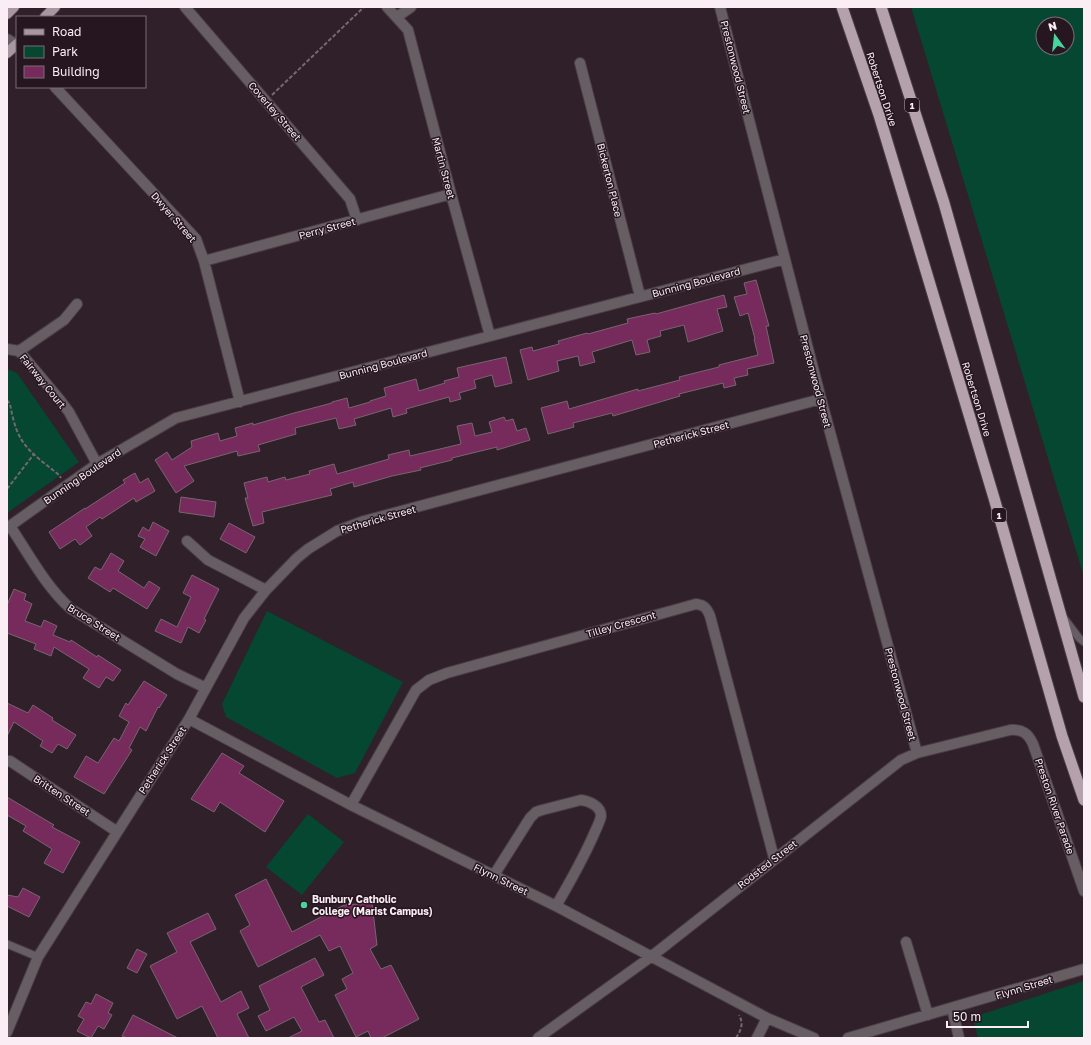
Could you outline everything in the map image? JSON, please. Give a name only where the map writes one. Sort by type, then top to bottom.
[{"type":"highway","name":"Robertson Drive","points":[[842,7],[879,115],[912,223],[994,498],[1062,736],[1084,800]]},
{"type":"highway","name":"Robertson Drive","points":[[881,7],[944,203],[1084,697]]},
{"type":"main road","points":[[7,14],[14,7]]},
{"type":"main road","points":[[45,16],[55,7]]},
{"type":"main road","points":[[7,53],[16,45]]},
{"type":"street","name":"Coverley Street","points":[[184,7],[350,199],[357,220]]},
{"type":"street","name":"Martin Street","points":[[387,7],[408,30],[490,336]]},
{"type":"street","points":[[397,17],[411,7]]},
{"type":"street","name":"Prestonwood Street","points":[[720,7],[821,399],[917,753]]},
{"type":"street","points":[[7,39],[16,44]]},
{"type":"street","name":"Bickerton Place","points":[[580,63],[640,296]]},
{"type":"street","name":"Dwyer Street","points":[[56,88],[196,239],[204,261],[240,402]]},
{"type":"street","name":"Perry Street","points":[[204,261],[451,194]]},
{"type":"street","name":"Bunning Boulevard","points":[[8,527],[97,464],[176,418],[785,258]]},
{"type":"street","points":[[19,351],[64,320],[77,304]]},
{"type":"street","name":"Fairway Court","points":[[7,348],[19,351],[69,412],[97,464]]},
{"type":"street","name":"Petherick Street","points":[[7,1032],[38,957],[116,831],[189,718],[244,618],[266,590],[297,558],[308,549],[333,533],[347,527],[821,399]]},
{"type":"street","name":"Bruce Street","points":[[8,527],[51,588],[71,609],[177,674],[206,688]]},
{"type":"street","points":[[187,541],[208,560],[266,590]]},
{"type":"street","name":"Tilley Crescent","points":[[351,805],[416,690],[429,680],[438,675],[696,604],[703,605],[708,610],[710,616],[774,858]]},
{"type":"street","name":"Flynn Street","points":[[189,718],[351,805],[556,906],[767,1018],[814,1038]]},
{"type":"street","name":"Rodsted Street","points":[[538,1038],[652,956],[774,858],[900,760],[917,753],[1016,730]]},
{"type":"street","name":"Preston River Parade","points":[[1016,730],[1023,731],[1028,735],[1033,744],[1084,891]]},
{"type":"street","name":"Britten Street","points":[[7,761],[10,761],[116,831]]},
{"type":"street","points":[[494,875],[530,818],[536,812],[581,800],[588,801],[598,808],[601,818],[580,864],[556,906]]},
{"type":"street","points":[[906,942],[928,1015]]},
{"type":"street","name":"Flynn Street","points":[[848,1038],[1084,969]]},
{"type":"street","points":[[952,1008],[959,1038]]},
{"type":"street","points":[[757,1038],[767,1018]]},
{"type":"lane","points":[[1060,613],[1079,638],[1084,642]]},
{"type":"lane","points":[[7,944],[38,957]]},
{"type":"path","points":[[266,101],[364,7]]},
{"type":"path","points":[[7,400],[10,404],[18,433],[25,445],[59,475],[63,481]]},
{"type":"path","points":[[7,489],[34,454]]},
{"type":"green space","points":[[911,7],[1084,7],[1084,577]]},
{"type":"green space","points":[[7,369],[17,373],[79,462],[7,513]]},
{"type":"green space","points":[[267,611],[403,682],[355,773],[337,778],[226,717],[222,704]]},
{"type":"green space","points":[[308,814],[344,842],[302,895],[266,867]]},
{"type":"green space","points":[[1084,981],[1084,1038],[978,1038],[973,1017]]},
{"type":"building","points":[[756,280],[769,326],[766,326],[774,363],[747,369],[748,375],[734,378],[736,385],[724,388],[723,383],[679,394],[680,396],[613,416],[612,413],[573,423],[574,427],[548,434],[541,408],[567,401],[569,409],[638,389],[638,391],[680,380],[679,377],[758,355],[748,313],[740,316],[734,297],[747,294],[744,283]]},
{"type":"building","points":[[724,295],[727,307],[717,309],[723,331],[688,342],[684,325],[660,331],[661,336],[647,340],[650,352],[636,355],[632,340],[592,352],[595,362],[580,366],[578,356],[557,361],[559,371],[528,380],[520,350],[532,347],[533,351],[559,344],[558,341],[628,323],[627,319],[656,314]]},
{"type":"building","points":[[506,357],[512,383],[495,387],[492,375],[474,380],[476,388],[459,393],[461,399],[450,402],[449,397],[406,409],[407,413],[393,417],[391,408],[354,419],[356,425],[339,429],[336,418],[295,428],[296,434],[258,445],[260,451],[238,456],[237,451],[184,466],[194,481],[176,493],[155,460],[167,452],[172,460],[192,447],[191,441],[218,433],[220,441],[237,436],[235,428],[253,423],[253,425],[347,398],[349,408],[386,396],[384,388],[416,379],[419,391],[459,377],[457,368]]},
{"type":"building","points":[[504,417],[506,421],[513,419],[517,431],[526,428],[530,440],[497,450],[497,447],[452,458],[452,460],[420,468],[421,470],[392,476],[354,487],[353,482],[330,489],[332,495],[262,512],[264,523],[253,526],[245,498],[248,498],[244,483],[267,477],[268,482],[285,477],[286,480],[310,474],[309,471],[334,464],[337,474],[389,459],[388,455],[409,450],[410,456],[461,444],[457,426],[472,423],[475,436],[492,432],[489,422]]},
{"type":"building","points":[[135,473],[140,483],[148,478],[155,491],[136,502],[134,498],[102,519],[100,517],[86,527],[92,536],[80,545],[75,539],[60,549],[49,532],[125,483],[123,480]]},
{"type":"building","points":[[181,497],[216,502],[214,517],[179,512]]},
{"type":"building","points":[[153,522],[169,531],[156,556],[140,547],[145,539],[138,536],[143,527],[149,531]]},
{"type":"building","points":[[229,523],[255,537],[246,553],[220,539]]},
{"type":"building","points":[[111,553],[124,561],[118,571],[144,588],[149,581],[160,588],[147,609],[113,588],[110,592],[88,578],[95,567],[101,570]]},
{"type":"building","points":[[192,575],[219,589],[204,619],[206,620],[199,633],[188,627],[181,643],[155,631],[161,619],[177,627],[191,597],[183,593]]},
{"type":"building","points":[[14,589],[26,594],[24,600],[32,604],[25,621],[41,627],[44,620],[57,626],[53,635],[70,642],[71,640],[97,657],[98,655],[121,670],[113,681],[106,677],[99,688],[83,678],[89,669],[54,647],[51,656],[34,649],[36,644],[7,633],[7,605]]},
{"type":"building","points":[[144,681],[167,695],[159,708],[158,707],[146,731],[140,727],[129,748],[132,750],[104,794],[74,777],[86,756],[98,763],[114,738],[119,741],[129,722],[119,716],[126,703],[128,705]]},
{"type":"building","points":[[7,703],[28,713],[33,705],[53,718],[52,720],[76,735],[67,749],[58,744],[52,753],[40,746],[43,741],[14,722],[7,736]]},
{"type":"building","points":[[222,753],[244,766],[239,773],[284,801],[265,832],[220,802],[214,812],[191,799]]},
{"type":"building","points":[[7,797],[54,825],[52,827],[80,842],[63,873],[44,863],[52,849],[23,831],[26,826],[7,815]]},
{"type":"building","points":[[266,879],[292,932],[344,905],[372,903],[377,945],[370,949],[381,969],[391,965],[419,1019],[382,1038],[371,1038],[368,1031],[356,1037],[335,995],[347,989],[342,979],[353,973],[340,946],[329,951],[320,935],[258,967],[240,931],[250,925],[235,895]]},
{"type":"building","points":[[23,888],[40,897],[29,917],[7,906],[7,895],[18,897]]},
{"type":"building","points":[[208,913],[216,929],[190,942],[221,1002],[241,991],[249,1008],[237,1014],[249,1038],[218,1038],[202,1006],[177,1019],[150,966],[177,952],[167,933]]},
{"type":"building","points":[[137,949],[147,954],[137,973],[127,968]]},
{"type":"building","points":[[315,958],[324,975],[301,987],[319,1022],[325,1020],[334,1038],[288,1038],[302,1031],[294,1017],[266,1031],[258,1016],[270,1010],[259,986]]},
{"type":"building","points":[[96,994],[113,1003],[108,1013],[112,1015],[104,1029],[98,1026],[91,1038],[77,1031],[84,1019],[78,1016],[86,1002],[91,1004]]},
{"type":"building","points":[[133,1015],[178,1038],[127,1038],[122,1036]]},
{"type":"place","name":"Bunbury Catholic College (Marist Campus)","points":[[304,905]]}]
